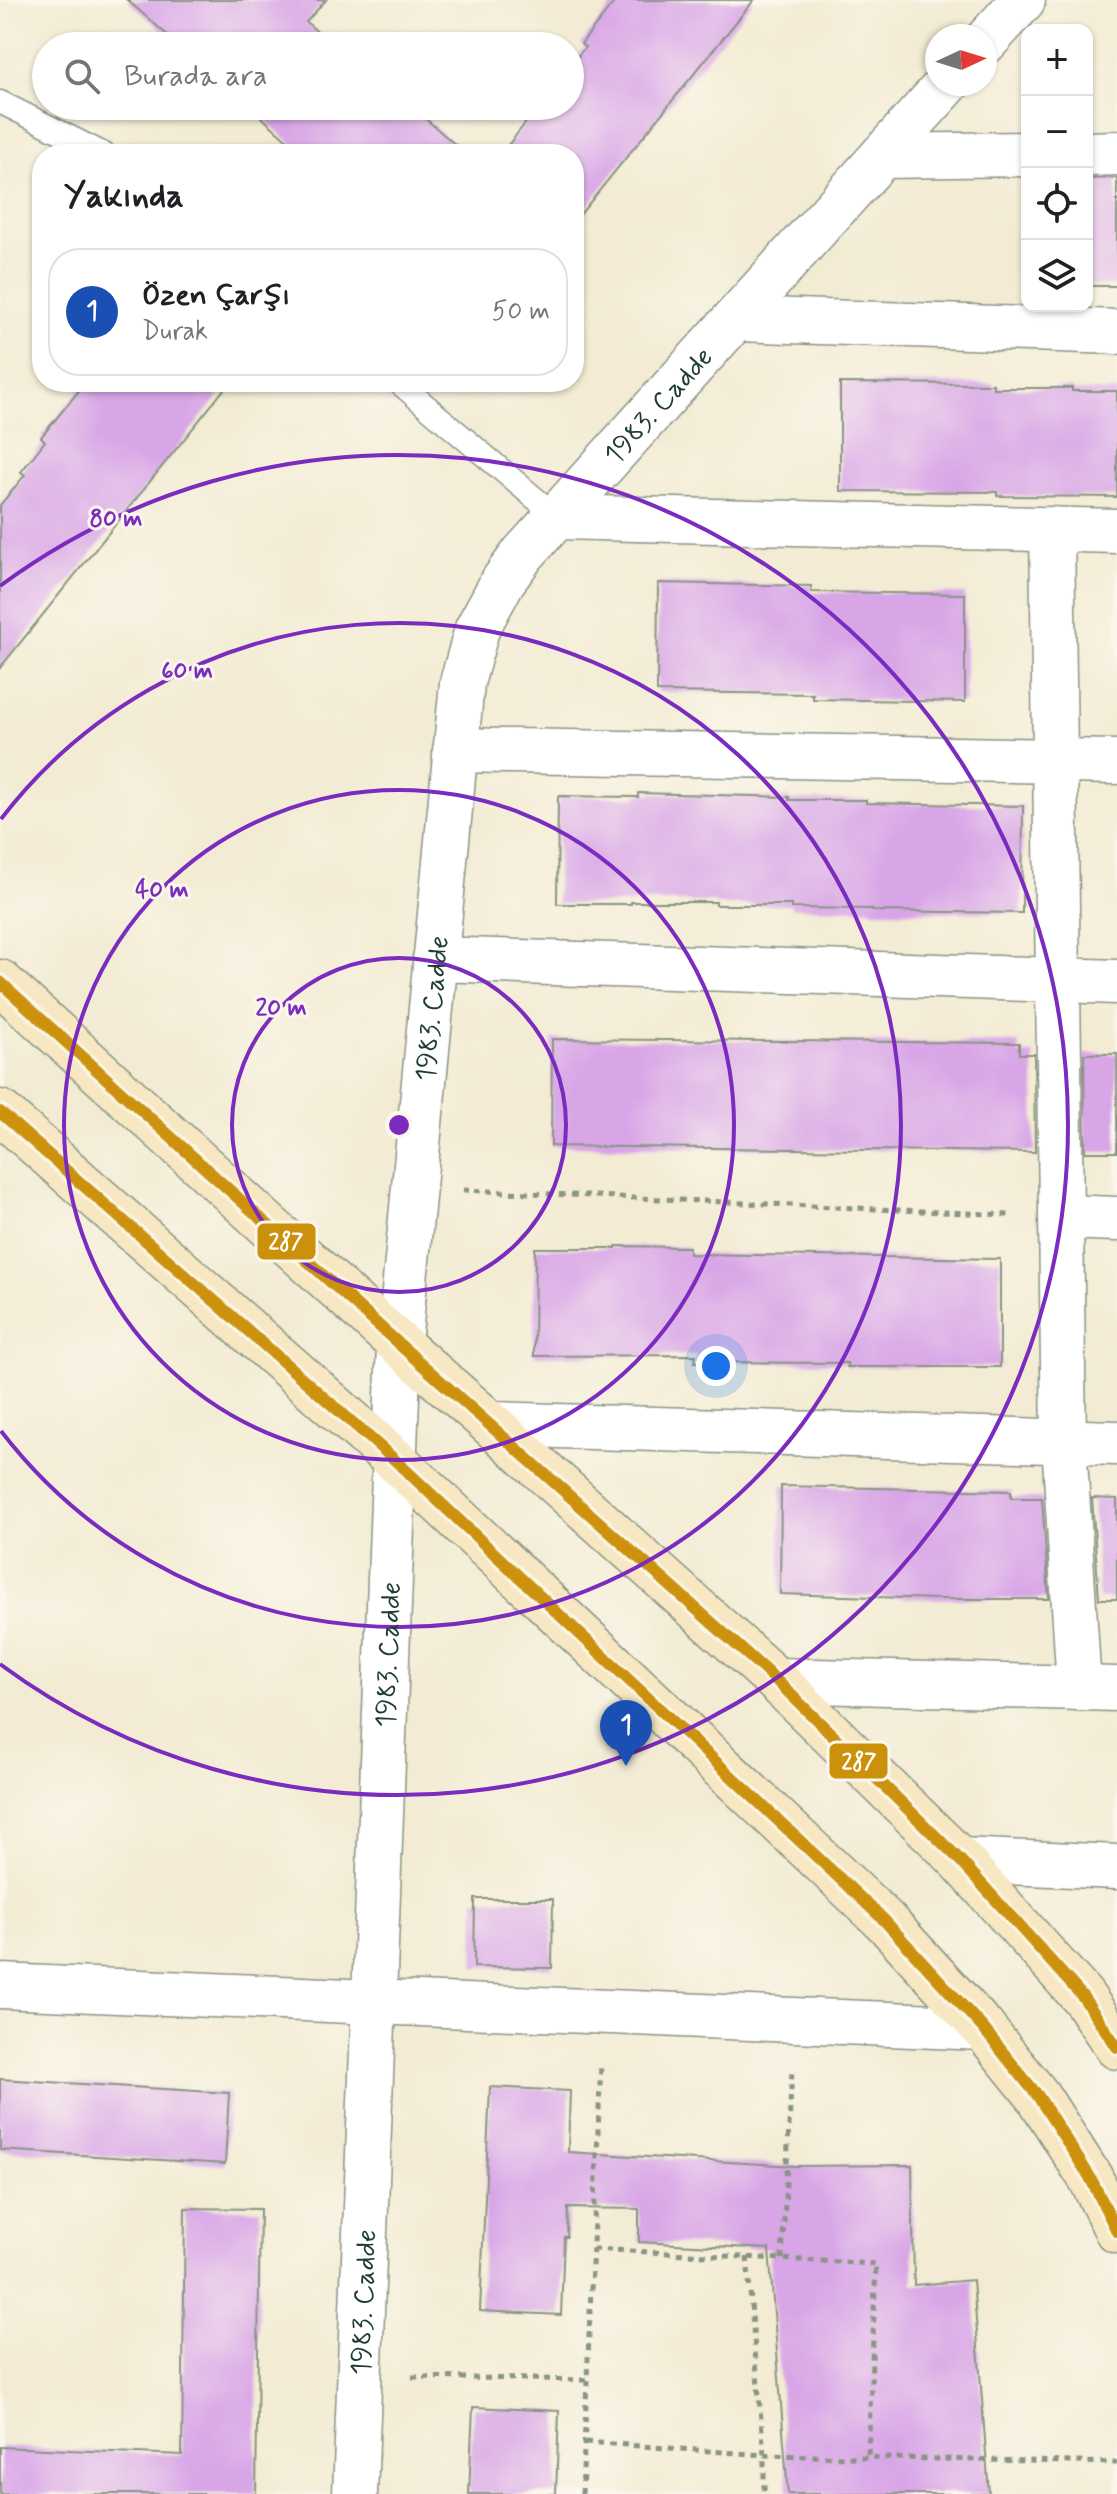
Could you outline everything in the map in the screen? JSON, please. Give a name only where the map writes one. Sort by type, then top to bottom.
[{"type":"main road","points":[[0,982],[776,1680],[960,1860],[1083,1997],[1117,2047]]},
{"type":"main road","points":[[0,1112],[396,1461],[884,1920],[983,2028],[1038,2096],[1091,2179],[1117,2231]]},
{"type":"street","points":[[997,29],[1023,0]]},
{"type":"street","name":"1983. Cadde","points":[[355,2494],[399,1344],[462,683],[477,629],[503,581],[523,554],[936,96]]},
{"type":"street","points":[[1093,154],[1117,153]]},
{"type":"street","points":[[882,156],[1021,154]]},
{"type":"street","points":[[735,319],[1117,332]]},
{"type":"street","points":[[557,517],[1117,531]]},
{"type":"street","points":[[776,1680],[1098,1688],[1064,1442],[1052,529]]},
{"type":"street","points":[[455,750],[1117,762]]},
{"type":"street","points":[[435,959],[1117,982]]},
{"type":"street","points":[[1062,1217],[1117,1219]]},
{"type":"street","points":[[491,1424],[1117,1443]]},
{"type":"street","points":[[960,1860],[1117,1867]]},
{"type":"street","points":[[0,1986],[983,2028]]},
{"type":"lane","points":[[0,102],[32,118]]},
{"type":"lane","points":[[36,120],[84,144]]},
{"type":"lane","points":[[410,392],[557,517]]},
{"type":"path","points":[[414,1188],[1062,1217]]},
{"type":"path","points":[[582,2494],[604,2011]]},
{"type":"path","points":[[782,2259],[795,2020]]},
{"type":"path","points":[[593,2249],[876,2264],[868,2457]]},
{"type":"path","points":[[747,2257],[764,2455],[764,2494]]},
{"type":"path","points":[[360,2375],[587,2380]]},
{"type":"path","points":[[585,2442],[764,2455],[1117,2463]]},
{"type":"building","points":[[127,0],[326,0],[306,22],[318,32],[164,32]]},
{"type":"building","points":[[616,0],[754,0],[584,210],[584,144],[509,144],[528,120],[584,120],[584,40]]},
{"type":"building","points":[[265,120],[427,120],[455,144],[292,144]]},
{"type":"building","points":[[1117,178],[1117,286],[1093,286],[1093,179]]},
{"type":"building","points":[[840,383],[993,384],[993,388],[1117,391],[1117,497],[997,496],[997,492],[840,491]]},
{"type":"building","points":[[78,392],[222,392],[0,668],[0,505],[25,475],[21,472],[45,441],[41,437]]},
{"type":"building","points":[[658,583],[811,586],[811,592],[965,594],[965,702],[813,699],[813,694],[657,692]]},
{"type":"building","points":[[638,793],[1023,806],[1022,913],[872,911],[791,908],[791,905],[716,905],[716,902],[557,904],[558,796],[638,797]]},
{"type":"building","points":[[552,1039],[1019,1043],[1019,1054],[1034,1054],[1035,1152],[551,1146]]},
{"type":"building","points":[[1084,1054],[1117,1054],[1117,1152],[1085,1152]]},
{"type":"building","points":[[689,1247],[689,1254],[1000,1259],[1000,1367],[847,1367],[847,1363],[695,1362],[696,1355],[534,1356],[535,1248]]},
{"type":"building","points":[[781,1486],[1011,1491],[1011,1498],[1042,1498],[1049,1599],[780,1594]]},
{"type":"building","points":[[1092,1498],[1117,1499],[1117,1599],[1099,1599]]},
{"type":"building","points":[[475,1899],[553,1899],[552,1968],[474,1967]]},
{"type":"building","points":[[0,2079],[229,2093],[225,2164],[0,2150]]},
{"type":"building","points":[[490,2087],[570,2091],[568,2152],[795,2166],[912,2165],[914,2285],[973,2280],[989,2494],[788,2494],[769,2249],[639,2242],[639,2209],[568,2208],[561,2315],[480,2311]]},
{"type":"building","points":[[185,2208],[260,2209],[256,2494],[0,2494],[0,2447],[182,2455]]},
{"type":"building","points":[[473,2407],[559,2411],[556,2494],[469,2494]]},
{"type":"transit line","name":"287","points":[[0,982],[776,1680],[960,1860],[1083,1997],[1117,2047]]},
{"type":"transit line","name":"287","points":[[0,1112],[396,1461],[884,1920],[983,2028],[1038,2096],[1091,2179],[1117,2231]]},
{"type":"place","name":"Özen Çarşı","points":[[626,1766]]}]
